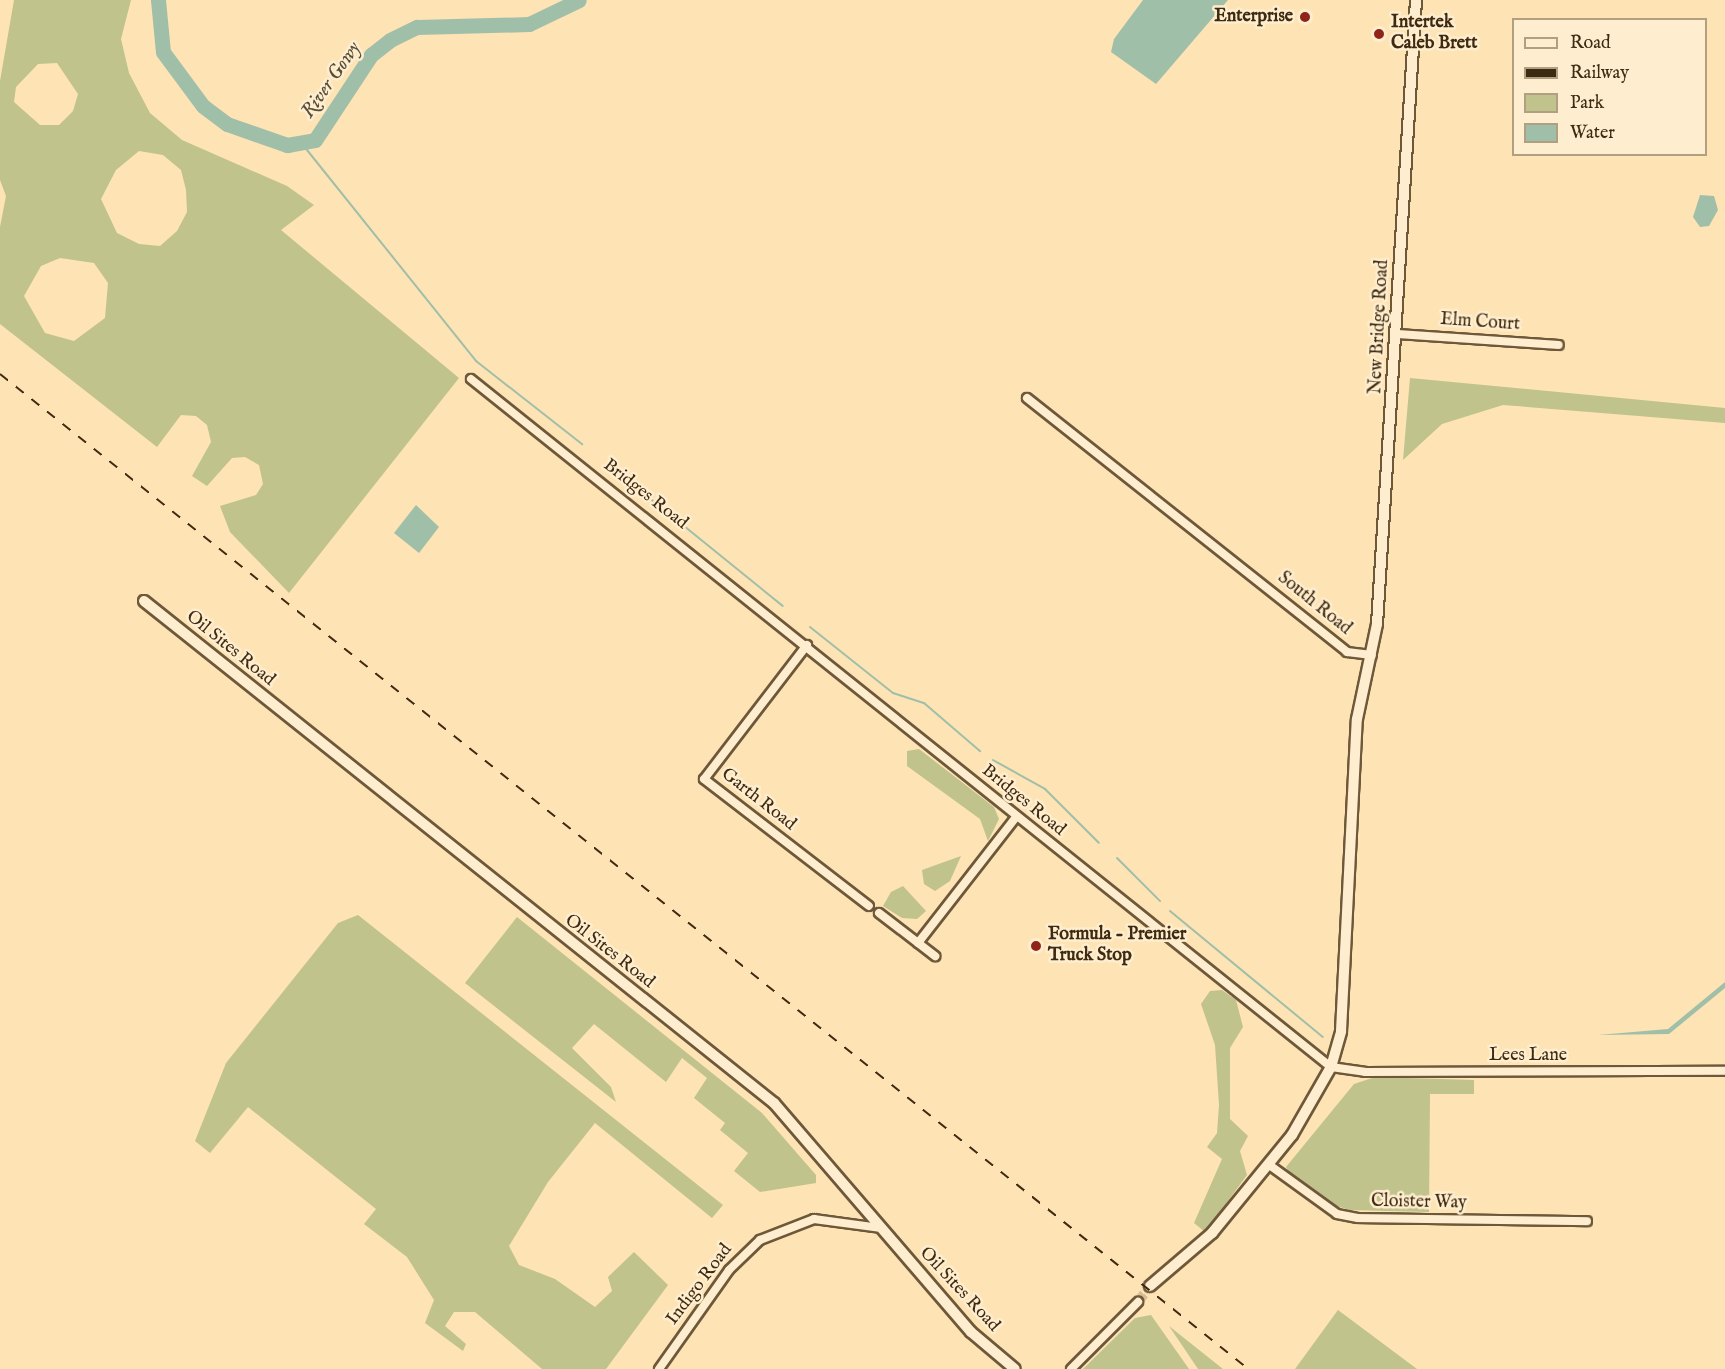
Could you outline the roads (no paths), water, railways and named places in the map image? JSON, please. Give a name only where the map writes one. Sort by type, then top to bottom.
[{"type":"street","name":"New Bridge Road","points":[[1372,655],[1398,334],[1416,0]]},
{"type":"street","name":"Elm Court","points":[[1398,334],[1559,345]]},
{"type":"street","name":"Bridges Road","points":[[471,379],[807,645],[1016,818],[1331,1067]]},
{"type":"street","name":"South Road","points":[[1027,398],[1347,652],[1372,655]]},
{"type":"street","name":"Oil Sites Road","points":[[144,601],[774,1103],[971,1332],[1015,1369]]},
{"type":"street","name":"Garth Road","points":[[807,645],[704,779],[869,906]]},
{"type":"street","points":[[1150,1286],[1212,1233],[1314,1103],[1331,1067],[1346,994],[1357,719],[1372,655]]},
{"type":"street","points":[[918,943],[1016,818]]},
{"type":"street","points":[[879,913],[935,956]]},
{"type":"street","name":"Lees Lane","points":[[1331,1067],[1365,1072],[1725,1071]]},
{"type":"street","name":"Cloister Way","points":[[1268,1164],[1337,1214],[1358,1218],[1587,1221]]},
{"type":"street","name":"Indigo Road","points":[[659,1369],[729,1270],[760,1240],[814,1219],[881,1228]]},
{"type":"street","points":[[1071,1369],[1138,1302]]},
{"type":"water","points":[[1143,0],[1228,0],[1156,84],[1111,52],[1114,39]]},
{"type":"water","points":[[1700,195],[1714,196],[1718,210],[1709,226],[1700,227],[1693,217]]},
{"type":"water","points":[[416,505],[439,527],[419,553],[394,533]]},
{"type":"water","points":[[1725,982],[1725,988],[1669,1034],[1598,1035],[1668,1029]]},
{"type":"waterway","name":"River Gowy","points":[[158,0],[163,52],[203,106],[227,124],[287,145],[315,140],[371,55],[390,40],[417,27],[529,24],[579,0]]},
{"type":"waterway","points":[[303,145],[476,361],[582,444]]},
{"type":"waterway","points":[[621,475],[783,606]]},
{"type":"waterway","points":[[810,627],[893,693],[924,703],[980,751]]},
{"type":"waterway","points":[[993,760],[1045,789],[1099,843]]},
{"type":"waterway","points":[[1117,858],[1160,901]]},
{"type":"waterway","points":[[1170,911],[1323,1037]]},
{"type":"tunnel","points":[[1138,1302],[1150,1286]]},
{"type":"railway","points":[[0,374],[1248,1369]]},
{"type":"place","name":"Enterprise","points":[[1305,17]]},
{"type":"place","name":"Intertek Caleb Brett","points":[[1379,34]]},
{"type":"place","name":"Formula - Premier Truck Stop","points":[[1036,946]]}]
